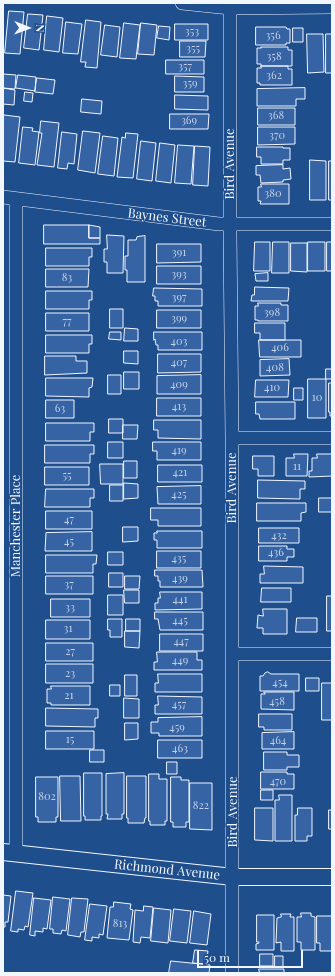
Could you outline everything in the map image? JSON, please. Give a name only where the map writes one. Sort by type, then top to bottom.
[{"type":"street","points":[[182,3],[230,6],[332,7]]},
{"type":"street","name":"Bird Avenue","points":[[230,6],[232,973]]},
{"type":"street","name":"Baynes Street","points":[[3,197],[219,224],[332,224]]},
{"type":"street","name":"Manchester Place","points":[[10,853],[16,199]]},
{"type":"street","points":[[232,438],[332,438]]},
{"type":"street","points":[[232,654],[332,654]]},
{"type":"street","name":"Richmond Avenue","points":[[10,853],[233,877],[332,877]]},
{"type":"building","points":[[9,11],[24,12],[20,54],[5,53]]},
{"type":"building","points":[[28,14],[43,15],[39,50],[24,48]]},
{"type":"building","points":[[47,16],[63,18],[59,52],[44,50]]},
{"type":"building","points":[[86,20],[101,22],[97,68],[85,67],[86,62],[81,62]]},
{"type":"building","points":[[66,22],[82,24],[78,54],[63,53]]},
{"type":"building","points":[[124,23],[140,25],[136,59],[120,58]]},
{"type":"building","points":[[141,23],[157,25],[154,55],[138,54]]},
{"type":"building","points":[[175,24],[208,24],[208,40],[175,40]]},
{"type":"building","points":[[105,25],[120,27],[117,57],[101,55]]},
{"type":"building","points":[[159,26],[170,27],[169,40],[157,38]]},
{"type":"building","points":[[256,27],[286,27],[287,29],[290,29],[290,43],[286,43],[286,45],[256,45]]},
{"type":"building","points":[[293,28],[303,28],[303,42],[293,42]]},
{"type":"building","points":[[307,34],[323,34],[324,72],[308,73]]},
{"type":"building","points":[[326,34],[332,34],[332,73],[326,73]]},
{"type":"building","points":[[180,41],[206,41],[205,57],[180,57]]},
{"type":"building","points":[[288,47],[288,50],[292,50],[292,66],[261,66],[261,64],[257,64],[257,48]]},
{"type":"building","points":[[166,60],[204,60],[204,74],[166,74]]},
{"type":"building","points":[[261,66],[288,66],[288,69],[292,69],[292,85],[260,85],[260,83],[257,83],[257,68],[261,68]]},
{"type":"building","points":[[3,74],[16,75],[15,89],[3,88]]},
{"type":"building","points":[[18,75],[36,77],[35,91],[16,88]]},
{"type":"building","points":[[175,76],[204,77],[204,92],[175,92]]},
{"type":"building","points":[[37,78],[55,80],[53,94],[35,92]]},
{"type":"building","points":[[3,88],[15,90],[14,105],[3,104]]},
{"type":"building","points":[[305,88],[305,99],[296,99],[296,106],[257,106],[257,89]]},
{"type":"building","points":[[25,92],[33,93],[32,102],[24,101]]},
{"type":"building","points":[[175,95],[208,96],[208,110],[175,109]]},
{"type":"building","points":[[82,99],[102,101],[101,114],[81,112]]},
{"type":"building","points":[[258,108],[295,108],[295,125],[258,125]]},
{"type":"building","points":[[170,114],[209,114],[208,129],[170,129]]},
{"type":"building","points":[[4,115],[20,117],[15,162],[3,161]]},
{"type":"building","points":[[41,121],[59,123],[54,167],[37,165],[42,133],[40,133]]},
{"type":"building","points":[[23,127],[33,128],[32,131],[39,132],[35,165],[19,163]]},
{"type":"building","points":[[258,127],[295,127],[295,144],[258,145]]},
{"type":"building","points":[[83,131],[100,133],[95,173],[78,170]]},
{"type":"building","points":[[62,132],[77,134],[74,164],[68,163],[67,169],[58,168]]},
{"type":"building","points":[[126,133],[138,134],[133,178],[117,177],[122,137],[125,138]]},
{"type":"building","points":[[103,136],[118,138],[114,176],[98,174]]},
{"type":"building","points":[[141,141],[156,143],[152,181],[137,179]]},
{"type":"building","points":[[160,143],[175,145],[171,183],[156,181]]},
{"type":"building","points":[[178,145],[194,146],[191,184],[175,183]]},
{"type":"building","points":[[195,146],[210,147],[208,186],[193,185]]},
{"type":"building","points":[[257,147],[290,148],[290,160],[283,160],[283,164],[261,164],[261,157],[257,157]]},
{"type":"building","points":[[310,160],[326,161],[326,200],[310,200]]},
{"type":"building","points":[[329,161],[332,161],[332,200],[329,200]]},
{"type":"building","points":[[283,165],[283,169],[290,168],[291,179],[283,180],[283,182],[261,183],[260,175],[256,175],[256,166]]},
{"type":"building","points":[[261,184],[289,184],[289,204],[260,204],[261,201],[258,201],[258,187],[261,187]]},
{"type":"building","points":[[44,225],[89,225],[89,238],[100,238],[100,244],[44,244]]},
{"type":"building","points":[[89,225],[100,227],[100,238],[89,238]]},
{"type":"building","points":[[107,235],[124,236],[123,273],[107,273],[107,262],[104,262],[104,249],[107,249]]},
{"type":"building","points":[[145,236],[145,282],[127,282],[125,256],[128,256],[128,240],[136,240],[137,237]]},
{"type":"building","points":[[255,242],[270,242],[270,271],[254,271]]},
{"type":"building","points":[[273,242],[289,242],[289,273],[272,273]]},
{"type":"building","points":[[308,242],[325,242],[325,271],[308,271]]},
{"type":"building","points":[[327,242],[332,242],[332,271],[327,271]]},
{"type":"building","points":[[291,243],[307,243],[307,272],[291,271]]},
{"type":"building","points":[[157,244],[201,244],[201,262],[157,263]]},
{"type":"building","points":[[46,248],[92,248],[92,257],[89,257],[89,266],[46,266]]},
{"type":"building","points":[[157,266],[201,266],[201,284],[157,284]]},
{"type":"building","points":[[46,269],[89,269],[88,287],[46,287]]},
{"type":"building","points":[[268,273],[268,281],[256,281],[255,274]]},
{"type":"building","points":[[255,287],[289,288],[288,301],[251,301],[252,295],[254,295]]},
{"type":"building","points":[[154,288],[202,289],[202,306],[158,306],[158,301],[155,301],[155,296],[153,296]]},
{"type":"building","points":[[46,291],[92,291],[92,300],[89,300],[89,309],[46,309]]},
{"type":"building","points":[[258,303],[281,303],[281,305],[288,305],[288,321],[255,320],[255,306],[258,306]]},
{"type":"building","points":[[110,309],[123,309],[123,328],[110,328]]},
{"type":"building","points":[[157,310],[201,310],[201,328],[157,328]]},
{"type":"building","points":[[46,313],[89,313],[89,331],[46,331]]},
{"type":"building","points":[[255,323],[285,323],[285,340],[260,340],[260,333],[255,333]]},
{"type":"building","points":[[125,328],[138,329],[138,341],[124,341]]},
{"type":"building","points":[[110,332],[121,332],[121,340],[109,339]]},
{"type":"building","points":[[154,332],[202,332],[202,350],[158,350],[158,345],[156,345],[155,339],[154,340]]},
{"type":"building","points":[[46,335],[92,335],[92,344],[89,344],[89,353],[46,353]]},
{"type":"building","points":[[259,340],[301,340],[301,357],[260,357]]},
{"type":"building","points":[[124,351],[138,351],[138,364],[124,363]]},
{"type":"building","points":[[158,354],[201,354],[201,372],[158,373]]},
{"type":"building","points":[[45,356],[76,356],[76,361],[87,361],[87,373],[45,375]]},
{"type":"building","points":[[289,359],[290,375],[260,376],[260,360]]},
{"type":"building","points":[[326,369],[332,369],[332,379],[326,379]]},
{"type":"building","points":[[124,372],[139,372],[139,389],[124,389]]},
{"type":"building","points":[[108,375],[121,375],[121,394],[108,394]]},
{"type":"building","points":[[201,375],[201,394],[157,394],[157,376]]},
{"type":"building","points":[[46,378],[93,378],[92,387],[89,388],[89,397],[46,396]]},
{"type":"building","points":[[308,379],[326,379],[326,418],[308,418]]},
{"type":"building","points":[[256,380],[289,380],[288,397],[255,397]]},
{"type":"building","points":[[329,383],[332,383],[332,416],[330,416],[329,412]]},
{"type":"building","points":[[294,388],[303,388],[303,400],[294,400]]},
{"type":"building","points":[[157,398],[201,398],[201,416],[157,416]]},
{"type":"building","points":[[46,400],[74,400],[74,418],[46,418]]},
{"type":"building","points":[[256,402],[295,402],[295,419],[260,419],[259,414],[256,414]]},
{"type":"building","points":[[109,419],[123,419],[123,433],[109,433]]},
{"type":"building","points":[[154,420],[201,420],[201,439],[158,438],[158,430],[154,430]]},
{"type":"building","points":[[46,423],[94,423],[94,432],[90,432],[90,441],[46,441]]},
{"type":"building","points":[[123,425],[138,425],[137,439],[123,439]]},
{"type":"building","points":[[108,442],[123,442],[123,458],[108,458]]},
{"type":"building","points":[[153,442],[201,442],[201,460],[157,460],[157,451],[153,451]]},
{"type":"building","points":[[45,445],[94,445],[94,454],[90,454],[90,463],[45,463]]},
{"type":"building","points":[[294,454],[308,454],[307,476],[286,476],[286,458],[294,458]]},
{"type":"building","points":[[317,454],[332,454],[332,476],[309,477],[309,471],[312,471],[312,458],[317,458]]},
{"type":"building","points":[[253,456],[274,456],[274,476],[258,476],[258,469],[253,469]]},
{"type":"building","points":[[124,461],[137,461],[137,478],[124,478]]},
{"type":"building","points":[[100,464],[123,464],[123,484],[101,484]]},
{"type":"building","points":[[158,465],[202,465],[202,482],[158,482]]},
{"type":"building","points":[[45,467],[89,467],[89,485],[45,485]]},
{"type":"building","points":[[258,480],[305,481],[305,489],[300,489],[300,499],[258,498]]},
{"type":"building","points":[[124,483],[138,484],[138,498],[124,499]]},
{"type":"building","points":[[110,485],[123,485],[123,501],[110,501]]},
{"type":"building","points":[[201,486],[201,504],[158,504],[157,487]]},
{"type":"building","points":[[46,489],[94,489],[94,498],[90,498],[90,507],[45,507]]},
{"type":"building","points":[[319,498],[332,498],[332,512],[319,512]]},
{"type":"building","points":[[257,503],[306,503],[306,512],[301,513],[301,521],[257,521]]},
{"type":"building","points":[[151,508],[201,508],[201,526],[158,526],[158,520],[151,520]]},
{"type":"building","points":[[46,511],[92,511],[92,529],[46,529]]},
{"type":"building","points":[[123,527],[138,527],[138,541],[123,542]]},
{"type":"building","points":[[259,528],[299,528],[299,543],[259,543]]},
{"type":"building","points":[[157,531],[202,531],[202,548],[157,548],[157,540],[154,540],[154,533],[157,533]]},
{"type":"building","points":[[92,532],[92,551],[45,551],[46,533]]},
{"type":"building","points":[[259,546],[287,546],[287,549],[294,549],[294,557],[287,557],[287,561],[259,561]]},
{"type":"building","points":[[157,551],[201,551],[201,568],[157,568]]},
{"type":"building","points":[[108,552],[123,552],[123,565],[108,565]]},
{"type":"building","points":[[46,555],[97,555],[96,564],[93,564],[93,573],[46,573]]},
{"type":"building","points":[[264,566],[303,567],[303,583],[260,583],[260,574],[264,574]]},
{"type":"building","points":[[155,570],[202,570],[203,587],[160,587],[158,576],[155,576]]},
{"type":"building","points":[[109,573],[123,573],[123,587],[109,587]]},
{"type":"building","points":[[46,576],[93,576],[93,594],[46,594]]},
{"type":"building","points":[[125,576],[140,576],[139,589],[125,589]]},
{"type":"building","points":[[262,588],[291,588],[291,602],[261,602]]},
{"type":"building","points":[[124,590],[139,590],[139,603],[125,603]]},
{"type":"building","points":[[160,592],[202,592],[202,609],[155,610],[155,603],[158,603]]},
{"type":"building","points":[[108,595],[123,595],[123,615],[108,615]]},
{"type":"building","points":[[327,596],[332,596],[332,631],[327,631]]},
{"type":"building","points":[[51,599],[90,599],[90,617],[51,617]]},
{"type":"building","points":[[263,609],[287,609],[287,634],[263,634],[263,628],[257,628],[258,615],[263,616]]},
{"type":"building","points":[[155,612],[203,612],[203,630],[160,630],[158,619],[155,619]]},
{"type":"building","points":[[297,618],[317,618],[317,632],[296,632]]},
{"type":"building","points":[[108,619],[122,619],[122,637],[110,637],[110,630],[108,630]]},
{"type":"building","points":[[126,619],[140,619],[140,631],[126,631]]},
{"type":"building","points":[[46,620],[90,620],[90,639],[46,639]]},
{"type":"building","points":[[125,631],[140,631],[139,648],[125,647]]},
{"type":"building","points":[[160,634],[203,634],[203,651],[160,651]]},
{"type":"building","points":[[46,643],[93,643],[93,661],[46,661]]},
{"type":"building","points":[[157,652],[197,652],[197,660],[202,660],[202,670],[154,670],[154,662],[157,662]]},
{"type":"building","points":[[46,664],[93,664],[93,683],[46,683]]},
{"type":"building","points":[[268,672],[271,674],[299,674],[299,691],[260,691],[260,676],[263,676]]},
{"type":"building","points":[[158,674],[202,674],[202,692],[155,692],[155,683],[158,683]]},
{"type":"building","points":[[125,675],[137,675],[137,696],[125,696]]},
{"type":"building","points":[[306,678],[319,678],[319,691],[306,691]]},
{"type":"building","points":[[322,683],[332,683],[332,720],[322,720]]},
{"type":"building","points":[[110,685],[120,685],[120,696],[110,696]]},
{"type":"building","points":[[51,686],[90,686],[90,705],[51,705],[51,703],[47,703],[47,689],[51,689]]},
{"type":"building","points":[[264,692],[294,692],[294,710],[261,709],[261,694],[265,694]]},
{"type":"building","points":[[158,696],[202,697],[202,714],[155,714],[155,705],[158,705]]},
{"type":"building","points":[[124,698],[139,699],[139,718],[124,718]]},
{"type":"building","points":[[46,708],[98,709],[98,718],[95,718],[95,727],[46,726]]},
{"type":"building","points":[[259,714],[292,714],[292,730],[264,730],[264,727],[259,727]]},
{"type":"building","points":[[202,717],[202,736],[159,736],[159,733],[151,733],[151,722],[158,722],[158,718]]},
{"type":"building","points":[[125,723],[138,723],[138,739],[125,740]]},
{"type":"building","points":[[46,731],[94,731],[94,749],[46,749]]},
{"type":"building","points":[[294,732],[294,749],[262,749],[262,733]]},
{"type":"building","points":[[158,740],[202,740],[202,758],[158,758]]},
{"type":"building","points":[[90,750],[104,750],[104,762],[90,762]]},
{"type":"building","points":[[264,752],[287,752],[287,755],[299,755],[299,767],[287,767],[287,770],[264,770]]},
{"type":"building","points":[[167,762],[177,762],[177,774],[167,774]]},
{"type":"building","points":[[261,772],[287,772],[287,774],[294,774],[294,789],[261,789]]},
{"type":"building","points":[[84,773],[102,773],[101,820],[85,820]]},
{"type":"building","points":[[124,773],[124,814],[122,814],[122,819],[107,819],[106,774]]},
{"type":"building","points":[[149,774],[159,774],[159,779],[167,779],[167,821],[165,821],[165,825],[150,825]]},
{"type":"building","points":[[60,776],[80,776],[81,821],[61,821]]},
{"type":"building","points":[[127,776],[146,776],[146,818],[144,823],[128,823]]},
{"type":"building","points":[[36,777],[58,777],[58,817],[56,817],[56,822],[38,822],[38,817],[36,817]]},
{"type":"building","points":[[171,777],[181,777],[181,780],[189,780],[189,822],[186,822],[186,827],[173,827],[173,822],[171,822]]},
{"type":"building","points":[[190,783],[212,783],[212,830],[190,829]]},
{"type":"building","points":[[261,790],[273,790],[273,800],[261,800]]},
{"type":"building","points":[[279,795],[292,795],[292,841],[275,841],[275,800],[279,800]]},
{"type":"building","points":[[255,808],[273,808],[273,841],[255,840]]},
{"type":"building","points":[[298,808],[312,808],[312,836],[307,836],[307,841],[295,841],[295,815],[297,815]]},
{"type":"building","points":[[329,810],[332,810],[332,829],[329,829]]},
{"type":"building","points":[[16,891],[33,893],[28,927],[25,926],[24,930],[18,929],[18,932],[11,931]]},
{"type":"building","points":[[3,895],[11,896],[8,922],[5,922],[5,927],[3,927]]},
{"type":"building","points":[[53,897],[70,899],[66,931],[62,930],[61,934],[53,933],[53,929],[50,929]]},
{"type":"building","points":[[34,898],[51,900],[47,929],[43,928],[43,932],[35,931],[35,936],[30,935]]},
{"type":"building","points":[[72,898],[88,899],[84,932],[81,932],[80,937],[68,935]]},
{"type":"building","points":[[114,902],[131,904],[130,909],[133,910],[129,940],[107,938],[110,907],[113,907]]},
{"type":"building","points":[[90,904],[107,906],[103,935],[99,934],[99,938],[92,937],[92,941],[85,940]]},
{"type":"building","points":[[144,906],[153,907],[150,938],[141,937],[140,943],[133,942],[135,910],[143,911]]},
{"type":"building","points":[[154,908],[171,910],[168,943],[151,941]]},
{"type":"building","points":[[174,909],[191,911],[187,943],[170,941]]},
{"type":"building","points":[[194,911],[211,914],[207,945],[190,943]]},
{"type":"building","points":[[301,913],[311,913],[311,916],[315,917],[315,950],[301,950],[301,942],[297,942],[297,917],[301,917]]},
{"type":"building","points":[[281,914],[291,914],[290,917],[294,917],[294,951],[281,951],[281,942],[276,943],[277,918],[281,917]]},
{"type":"building","points":[[257,915],[274,915],[274,950],[256,950],[256,944],[259,943],[257,942]]},
{"type":"building","points":[[317,916],[332,916],[332,951],[320,951],[320,943],[317,943]]},
{"type":"building","points":[[195,950],[208,951],[206,964],[193,963]]},
{"type":"building","points":[[260,954],[273,954],[273,966],[260,966]]},
{"type":"building","points":[[275,956],[283,956],[283,967],[275,967]]},
{"type":"building","points":[[171,961],[210,965],[209,973],[169,973]]},
{"type":"building","points":[[259,969],[284,969],[284,973],[257,973],[259,972]]}]
